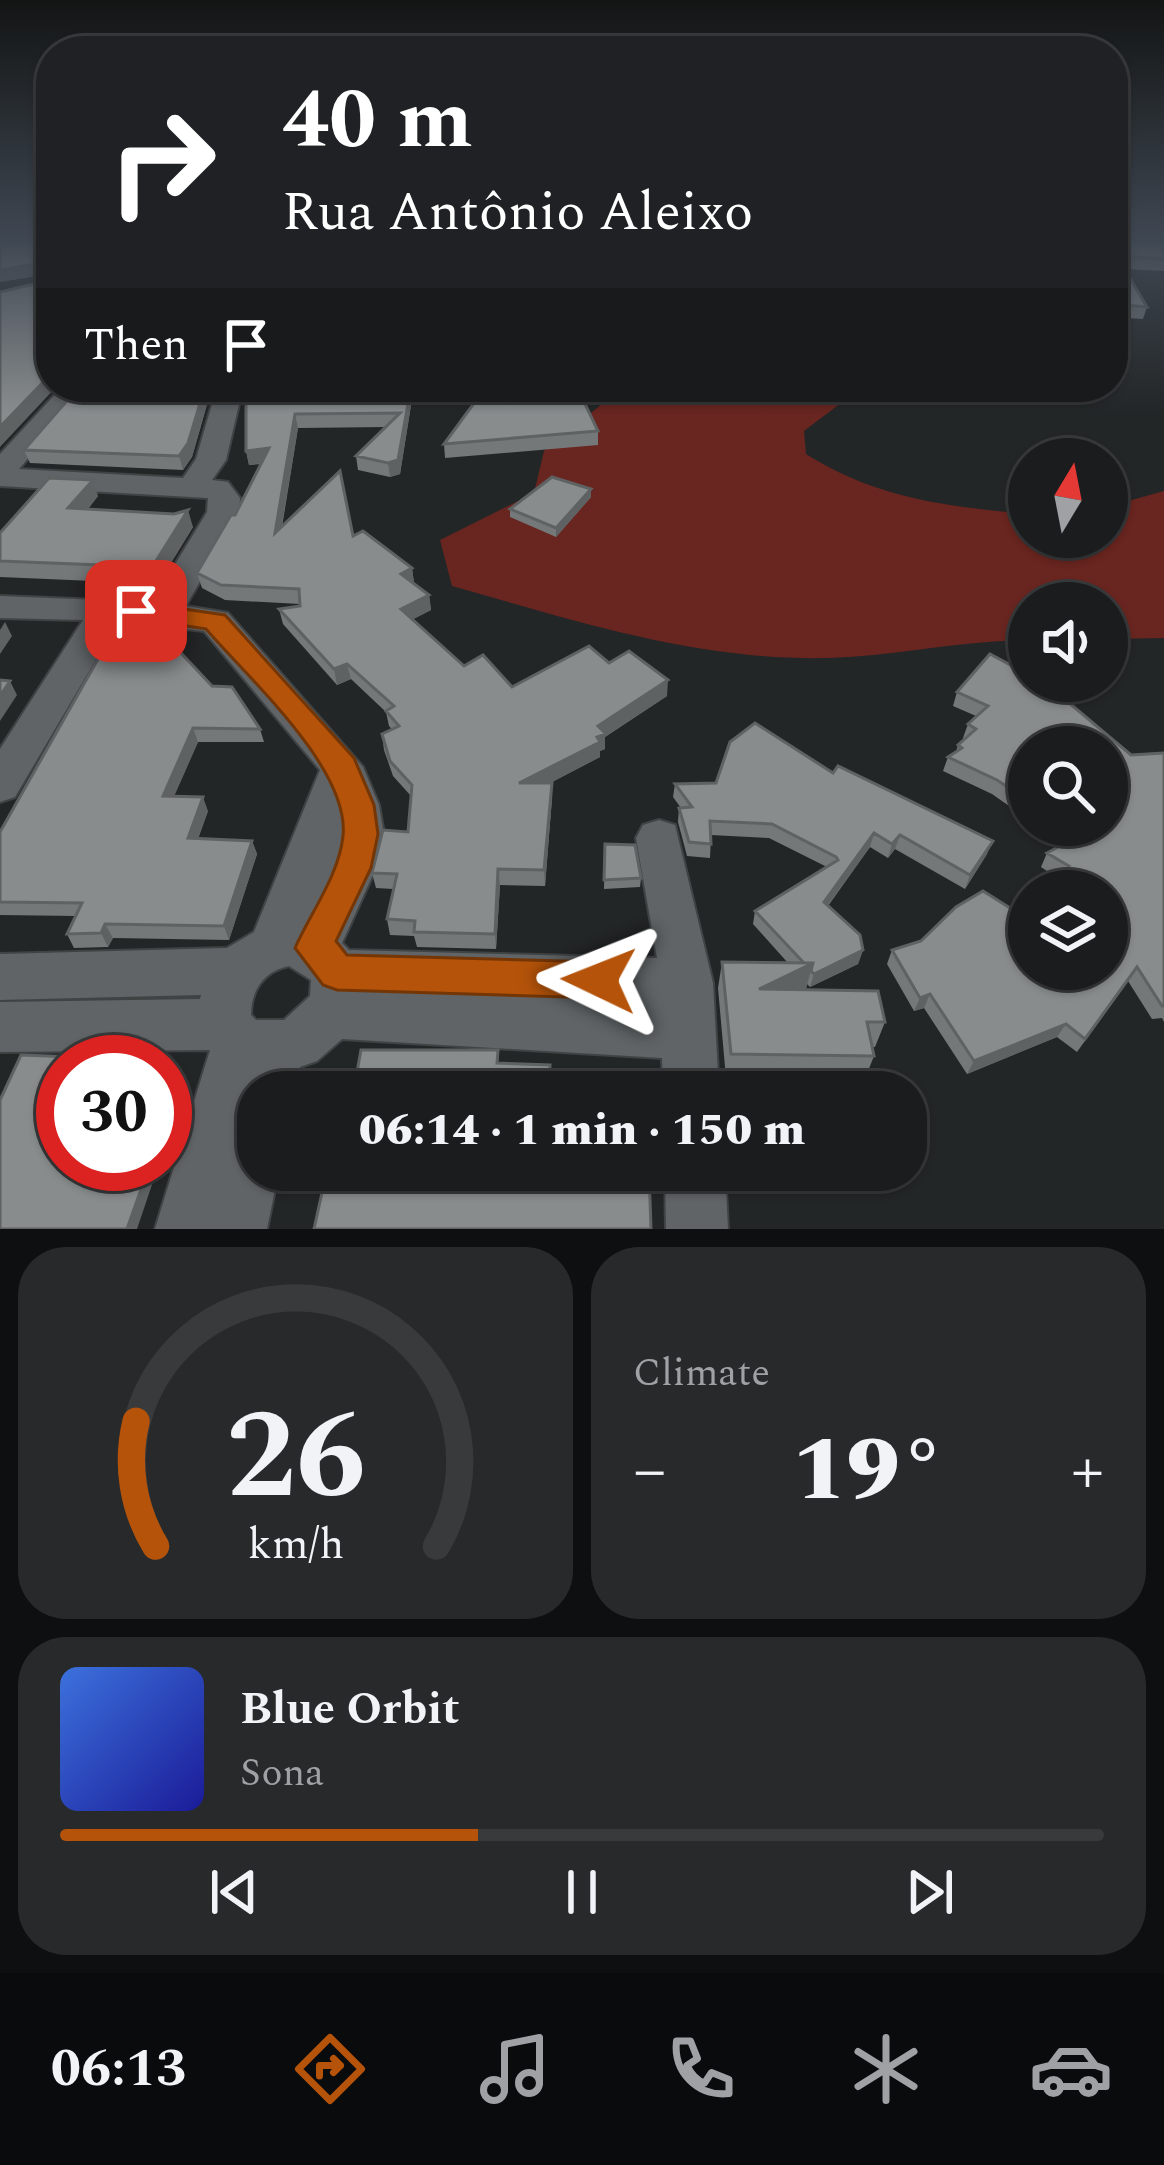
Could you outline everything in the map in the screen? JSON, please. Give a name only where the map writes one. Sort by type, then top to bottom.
[{"type":"street","points":[[0,474],[63,402]]},
{"type":"street","points":[[193,485],[212,460],[226,402]]},
{"type":"street","points":[[0,474],[217,489],[224,498],[223,512],[164,613]]},
{"type":"street","points":[[0,608],[108,609],[215,621],[342,767],[357,805],[361,834],[353,868],[298,970],[297,1043],[253,1051],[0,1027]]},
{"type":"street","points":[[0,785],[108,609]]},
{"type":"street","points":[[659,838],[688,1009],[690,1071]]},
{"type":"street","points":[[253,1051],[222,1012],[226,988],[298,970]]},
{"type":"street","points":[[0,977],[298,970],[688,1009]]},
{"type":"street","points":[[186,1229],[253,1051]]},
{"type":"street","points":[[236,1229],[245,1191]]},
{"type":"street","points":[[696,1191],[698,1229]]},
{"type":"shaded area","points":[[604,402],[844,402],[804,431],[806,454],[859,481],[913,498],[1008,512],[1008,558],[1128,558],[1128,501],[1164,491],[1164,638],[1128,639],[1128,582],[1008,582],[1008,641],[828,658],[685,646],[452,586],[440,540],[534,493],[544,451]]},
{"type":"building","points":[[0,299],[36,299],[36,390],[0,427]]},
{"type":"building","points":[[1128,299],[1143,299],[1147,307],[1128,305]]},
{"type":"building","points":[[66,402],[200,402],[179,456],[24,450]]},
{"type":"building","points":[[246,402],[408,402],[398,460],[388,463],[356,456],[400,413],[295,414],[275,533],[340,471],[353,536],[363,531],[412,568],[401,574],[429,595],[401,609],[464,666],[483,655],[512,687],[589,646],[609,663],[629,651],[668,680],[598,726],[606,734],[597,737],[600,742],[519,783],[552,783],[544,870],[498,869],[495,934],[414,932],[415,921],[387,919],[397,874],[372,873],[383,830],[408,832],[412,785],[390,761],[382,734],[399,726],[386,711],[394,706],[347,664],[334,669],[279,609],[300,606],[299,589],[221,585],[197,573],[235,515],[269,448],[246,451]]},
{"type":"building","points":[[475,402],[584,402],[598,431],[444,444]]},
{"type":"building","points":[[552,477],[591,489],[556,528],[510,509]]},
{"type":"building","points":[[49,478],[93,480],[68,508],[174,514],[188,510],[144,580],[116,579],[124,566],[0,561],[0,533]]},
{"type":"building","points":[[126,633],[165,636],[212,686],[232,687],[260,729],[193,728],[163,796],[203,797],[188,838],[252,841],[224,926],[105,924],[101,933],[67,934],[82,903],[0,902],[0,832],[110,638]]},
{"type":"building","points":[[990,654],[1008,664],[1008,702],[1068,702],[1097,726],[1008,726],[1008,787],[948,757],[962,748],[958,745],[976,729],[968,724],[988,706],[957,692]]},
{"type":"building","points":[[755,723],[833,773],[838,766],[993,841],[970,875],[900,835],[892,844],[874,833],[824,902],[860,935],[863,950],[814,974],[813,963],[804,963],[755,911],[838,860],[836,857],[772,824],[710,821],[711,844],[689,842],[679,808],[692,807],[675,784],[716,783],[730,742]]},
{"type":"building","points":[[1128,752],[1164,753],[1164,1006],[1137,967],[1128,979],[1128,870],[1065,870],[1069,866],[1047,853],[1060,846],[1128,846]]},
{"type":"building","points":[[605,844],[635,845],[641,878],[604,880]]},
{"type":"building","points":[[983,891],[1008,907],[1008,990],[1120,990],[1085,1039],[1066,1024],[974,1061],[930,994],[920,998],[892,950],[921,941],[956,907]]},
{"type":"building","points":[[722,962],[813,963],[759,989],[878,991],[885,1022],[867,1022],[874,1056],[731,1054]]},
{"type":"building","points":[[361,1050],[498,1050],[497,1063],[550,1065],[550,1071],[357,1071]]},
{"type":"building","points":[[21,1055],[36,1056],[36,1191],[140,1191],[127,1229],[0,1229],[0,1100]]},
{"type":"building","points":[[322,1191],[650,1191],[651,1229],[314,1229]]},
{"type":"route","points":[[136,611],[215,621],[342,767],[357,805],[361,834],[353,868],[314,948],[328,957],[337,973],[599,980]]}]
